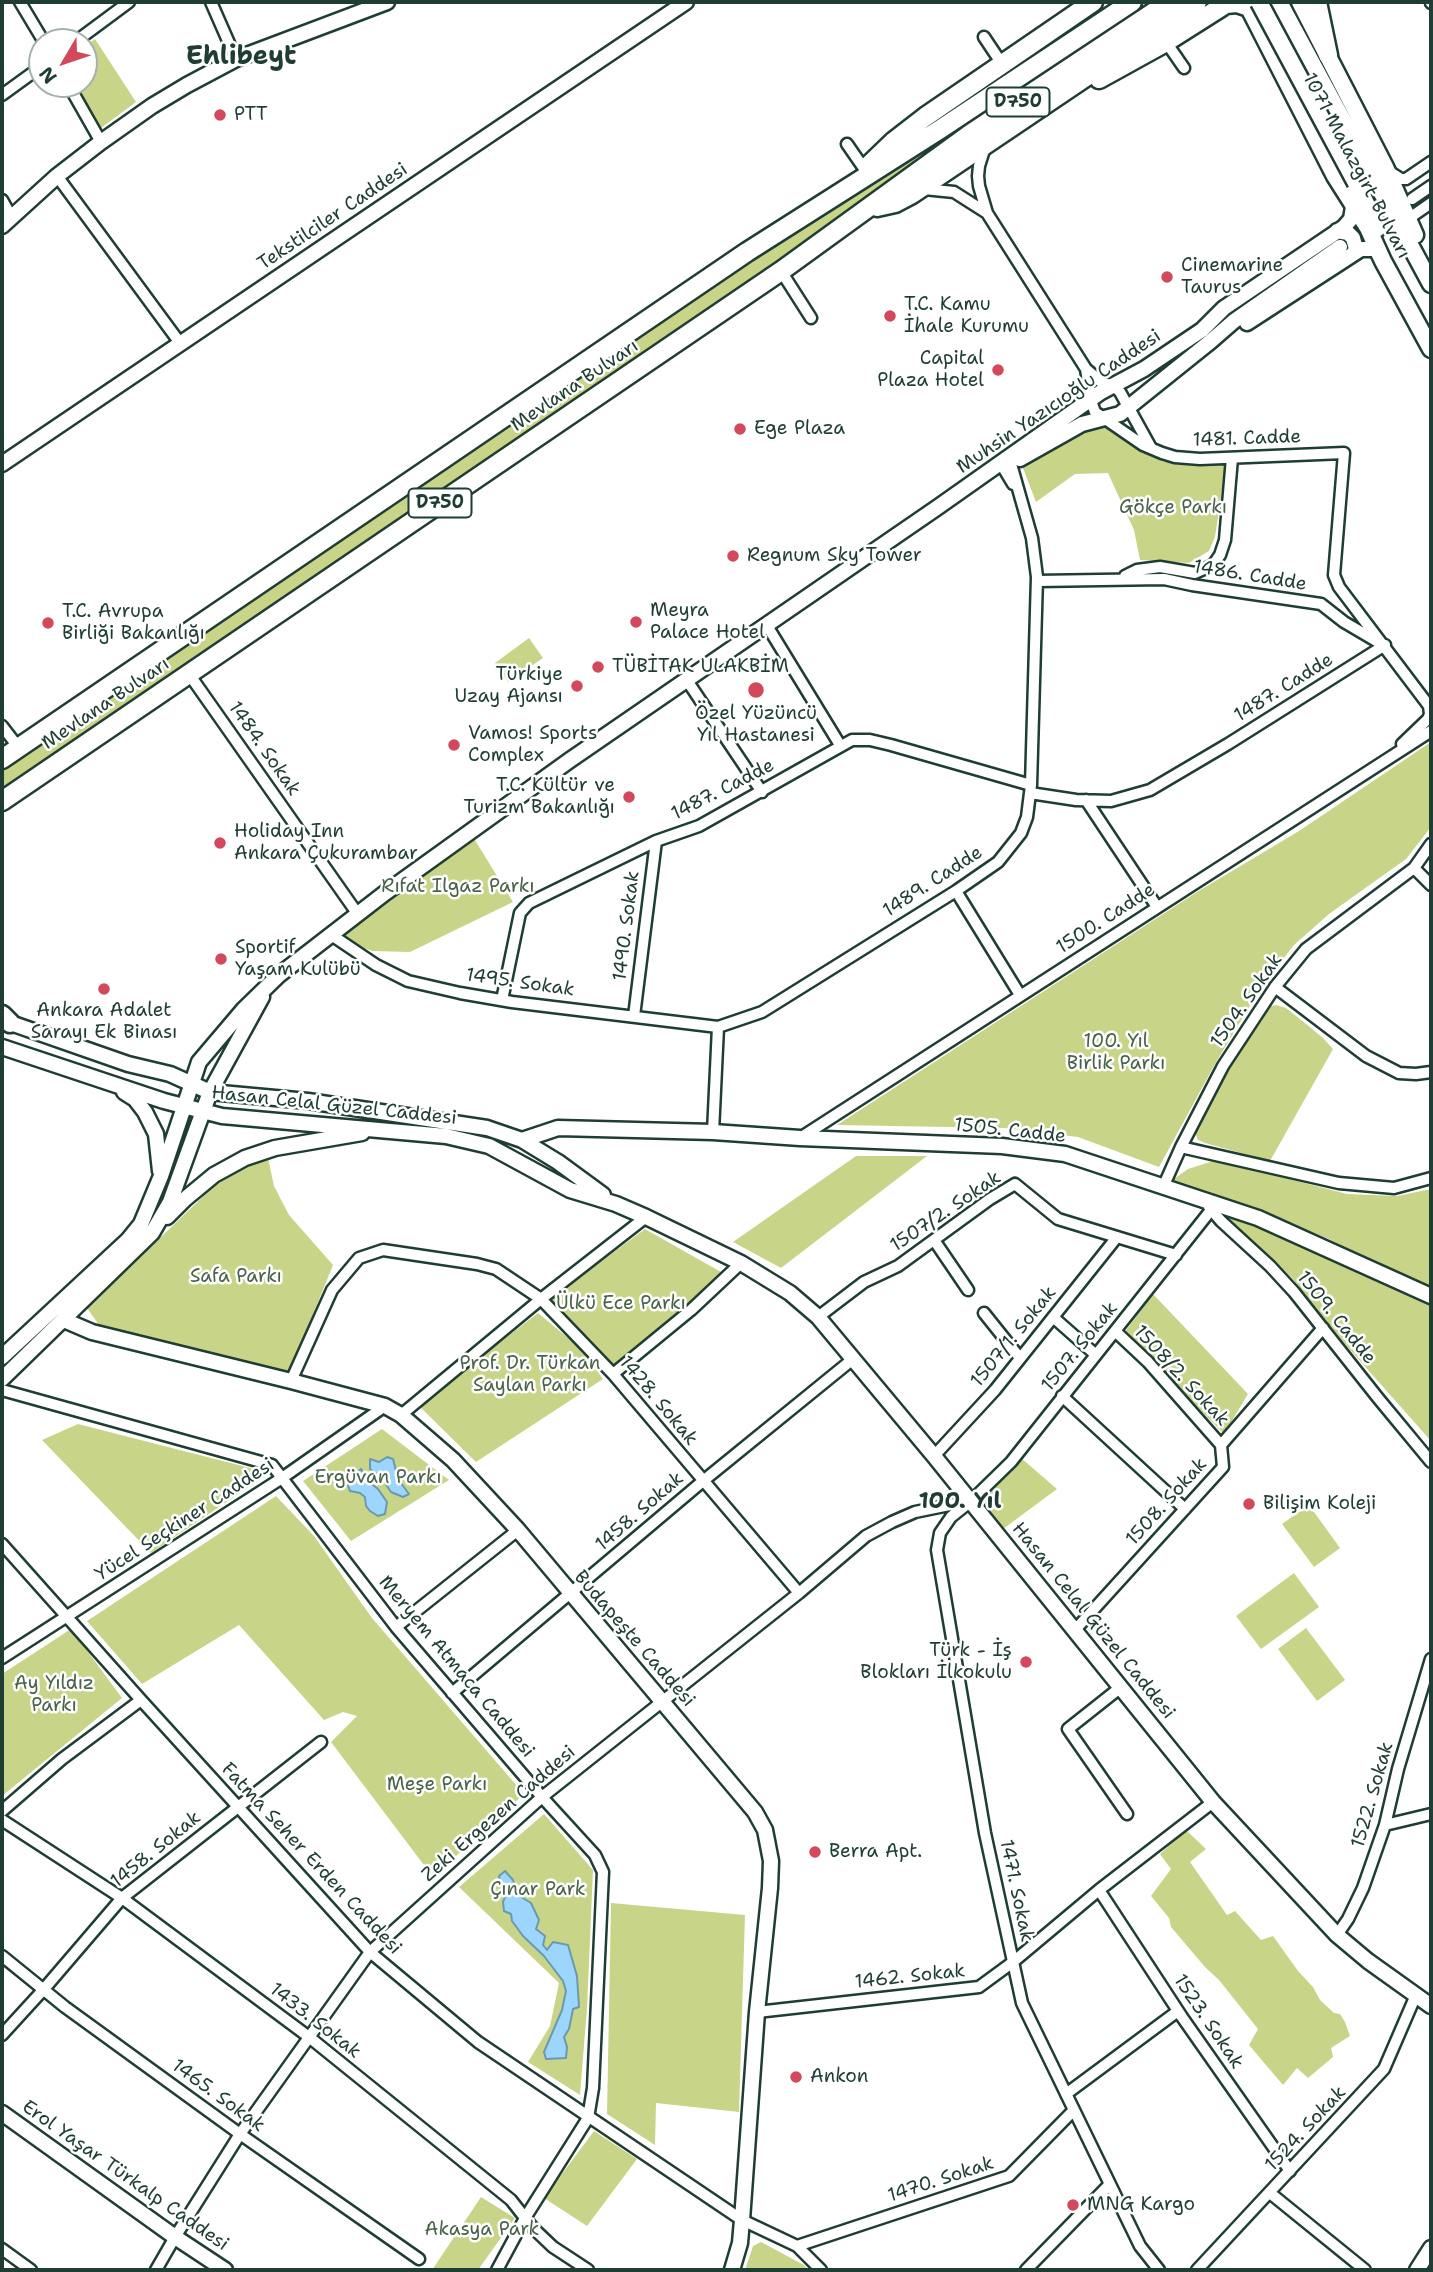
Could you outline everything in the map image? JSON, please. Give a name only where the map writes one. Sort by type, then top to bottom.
[{"type":"highway","points":[[860,176],[894,141],[1093,2]]},
{"type":"highway","name":"Mevlana Bulvarı","points":[[2,759],[724,267],[860,176],[939,130],[1132,2]]},
{"type":"highway","name":"Mevlana Bulvarı","points":[[2,801],[781,271],[970,134],[1169,2]]},
{"type":"highway","points":[[1317,2],[1328,55]]},
{"type":"highway","points":[[870,207],[895,202],[920,189],[1195,3]]},
{"type":"highway","points":[[1075,84],[1103,77],[1226,4],[1237,3],[1253,8]]},
{"type":"main road","points":[[7,222],[57,176],[152,106],[236,59],[387,2]]},
{"type":"main road","name":"Tekstilciler Caddesi","points":[[2,464],[686,2]]},
{"type":"main road","points":[[1253,8],[1262,9],[1269,2]]},
{"type":"main road","name":"1071 Malazgirt Bulvarı","points":[[1279,2],[1408,219],[1431,275]]},
{"type":"main road","name":"1071 Malazgirt Bulvarı","points":[[1300,2],[1328,55],[1431,284]]},
{"type":"main road","name":"1071 Malazgirt Bulvarı","points":[[1253,8],[1356,183],[1431,343]]},
{"type":"main road","name":"1071 Malazgirt Bulvarı","points":[[1253,8],[1335,176],[1368,228],[1431,349]]},
{"type":"main road","name":"Muhsin Yazıcıoğlu Caddesi","points":[[2,1357],[128,1240],[141,1224],[161,1176],[199,1062],[244,1009],[291,964],[569,760],[938,507],[1007,464],[1071,429],[1088,421],[1116,416],[1128,408],[1206,336],[1224,308],[1337,231],[1351,219],[1353,207]]},
{"type":"main road","points":[[1337,231],[1348,233],[1353,238],[1356,249],[1347,250]]},
{"type":"main road","points":[[1347,250],[1376,249],[1383,261]]},
{"type":"main road","name":"Muhsin Yazıcıoğlu Caddesi","points":[[1206,336],[1237,329],[1347,250]]},
{"type":"main road","name":"Muhsin Yazıcıoğlu Caddesi","points":[[1007,464],[1101,392],[1234,321],[1347,250]]},
{"type":"main road","name":"Muhsin Yazıcıoğlu Caddesi","points":[[2,1379],[152,1233],[170,1202],[210,1092],[267,986]]},
{"type":"main road","name":"Hasan Celal Güzel Caddesi","points":[[4,1019],[128,1064],[170,1074],[210,1092],[307,1101],[487,1128],[522,1139],[616,1204]]},
{"type":"main road","name":"Hasan Celal Güzel Caddesi","points":[[2,1047],[184,1107],[222,1116],[378,1130],[457,1139],[489,1146],[570,1190],[616,1204],[741,1263],[790,1293],[818,1317],[934,1455],[1213,1802],[1337,1935],[1431,2006]]},
{"type":"main road","points":[[108,1083],[135,1099],[145,1112],[156,1134],[161,1176]]},
{"type":"main road","points":[[534,1171],[558,1128]]},
{"type":"main road","name":"1505. Cadde","points":[[522,1139],[558,1128],[713,1132],[1031,1149],[1065,1154],[1164,1185],[1209,1206],[1258,1218],[1431,1296]]},
{"type":"main road","points":[[152,1233],[185,1199],[215,1175],[245,1158],[275,1148],[378,1130]]},
{"type":"main road","points":[[514,1160],[522,1139]]},
{"type":"main road","name":"Budapeşte Caddesi","points":[[64,1320],[92,1332],[385,1406],[401,1415],[453,1460],[518,1530],[742,1795],[765,1830],[771,1861],[740,2243],[732,2270]]},
{"type":"main road","name":"Erol Yaşar Türkalp Caddesi","points":[[2,2113],[225,2270]]},
{"type":"main road","points":[[1417,2270],[1431,2248]]},
{"type":"street","points":[[20,2],[36,28]]},
{"type":"street","points":[[94,28],[129,2]]},
{"type":"street","points":[[211,2],[236,59]]},
{"type":"street","points":[[984,37],[1002,64]]},
{"type":"street","points":[[1166,42],[1184,68]]},
{"type":"street","points":[[2,95],[28,76]]},
{"type":"street","points":[[76,98],[101,142]]},
{"type":"street","points":[[847,145],[860,176]]},
{"type":"street","name":"1481. Cadde","points":[[985,146],[978,176],[987,213],[1086,369],[1101,382],[1114,386],[1124,398],[1152,448]]},
{"type":"street","points":[[1378,170],[1406,179],[1431,162]]},
{"type":"street","points":[[57,176],[180,343]]},
{"type":"street","points":[[1412,199],[1431,186]]},
{"type":"street","name":"1481. Cadde","points":[[920,189],[954,192],[987,213]]},
{"type":"street","points":[[2,201],[7,222]]},
{"type":"street","points":[[1408,219],[1431,203]]},
{"type":"street","points":[[781,271],[811,318]]},
{"type":"street","name":"1481. Cadde","points":[[1086,369],[1095,411],[1152,448],[1185,458],[1344,453],[1334,575],[1339,587],[1385,645]]},
{"type":"street","points":[[1121,578],[1137,570],[1160,567],[1195,573],[1213,565],[1225,540],[1232,458]]},
{"type":"street","name":"1489. Cadde","points":[[718,1027],[762,1012],[956,891],[998,862],[1021,834],[1027,817],[1030,789],[1037,581],[1032,538],[1007,464]]},
{"type":"street","name":"1486. Cadde","points":[[1037,581],[1164,579],[1321,604],[1344,622],[1385,645],[1429,706],[1428,719],[1387,759]]},
{"type":"street","points":[[766,624],[840,745]]},
{"type":"street","name":"1487. Cadde","points":[[502,1000],[520,913],[529,903],[656,841],[699,826],[852,740],[870,740],[1030,789],[1086,800],[1111,801],[1150,790],[1385,645]]},
{"type":"street","name":"1484. Sokak","points":[[190,674],[358,913]]},
{"type":"street","points":[[686,679],[762,792]]},
{"type":"street","points":[[2,726],[19,748]]},
{"type":"street","name":"1500. Cadde","points":[[800,1138],[1431,731]]},
{"type":"street","points":[[1086,800],[1157,906]]},
{"type":"street","name":"1490. Sokak","points":[[634,1016],[656,841]]},
{"type":"street","name":"1504. Sokak","points":[[1164,1185],[1223,1066],[1275,987],[1306,949],[1414,868],[1431,844]]},
{"type":"street","points":[[1414,868],[1431,885]]},
{"type":"street","points":[[956,891],[1020,995]]},
{"type":"street","name":"1495. Sokak","points":[[330,934],[376,965],[408,981],[502,1000],[718,1027]]},
{"type":"street","points":[[1275,987],[1366,1056],[1399,1073],[1431,1072]]},
{"type":"street","points":[[713,1132],[718,1027]]},
{"type":"street","points":[[1181,1147],[1339,1183],[1394,1188],[1431,1178]]},
{"type":"street","name":"1507/2. Sokak","points":[[818,1317],[864,1282],[898,1266],[1015,1184],[1058,1219],[1176,1255]]},
{"type":"street","name":"1507. Sokak","points":[[971,1501],[1011,1462],[1176,1255],[1209,1206]]},
{"type":"street","name":"1509. Cadde","points":[[1209,1206],[1284,1280],[1431,1462]]},
{"type":"street","points":[[401,1415],[541,1298],[646,1217]]},
{"type":"street","name":"1507/1. Sokak","points":[[934,1455],[995,1390],[1117,1237]]},
{"type":"street","points":[[934,1240],[968,1290]]},
{"type":"street","name":"1428. Sokak","points":[[291,1381],[332,1290],[359,1258],[383,1250],[496,1269],[541,1298],[613,1374],[799,1593]]},
{"type":"street","points":[[613,1374],[691,1310],[741,1263]]},
{"type":"street","points":[[984,1313],[1020,1358]]},
{"type":"street","points":[[1053,1317],[1096,1355]]},
{"type":"street","name":"1508. Sokak","points":[[1075,1630],[1223,1468],[1221,1445],[1323,1328]]},
{"type":"street","name":"1508/2. Sokak","points":[[1115,1331],[1148,1362],[1221,1445]]},
{"type":"street","name":"1458. Sokak","points":[[452,1693],[703,1481],[853,1359]]},
{"type":"street","name":"Meryem Atmaca Caddesi","points":[[2,1390],[272,1465],[396,1627],[542,1797],[595,1854],[603,1872],[593,2088],[588,2118],[525,2218],[497,2270]]},
{"type":"street","points":[[1062,1396],[1185,1509]]},
{"type":"street","name":"Yücel Seçkiner Caddesi","points":[[2,1658],[282,1478],[385,1406]]},
{"type":"street","name":"Zeki Ergezen Caddesi","points":[[156,2270],[240,2134],[370,1952],[542,1797],[799,1593],[866,1536],[915,1513],[971,1501]]},
{"type":"street","name":"1471. Sokak","points":[[971,1501],[951,1517],[940,1533],[937,1550],[985,1833],[1022,2003],[1140,2246],[1159,2270]]},
{"type":"street","points":[[396,1627],[518,1530]]},
{"type":"street","name":"Fatma Seher Erden Caddesi","points":[[2,1544],[237,1808],[370,1952],[471,2037],[742,2220],[797,2246],[821,2270]]},
{"type":"street","name":"1522. Sokak","points":[[1337,1935],[1363,1888],[1385,1825],[1398,1769],[1431,1659]]},
{"type":"street","points":[[1121,1687],[1068,1729],[1127,1814]]},
{"type":"street","points":[[2,1811],[62,1759],[141,1700]]},
{"type":"street","name":"1458. Sokak","points":[[2,2035],[122,1898],[321,1742]]},
{"type":"street","name":"1462. Sokak","points":[[757,2012],[979,1987],[1013,1962],[1099,1889],[1213,1802]]},
{"type":"street","points":[[1385,1825],[1431,1814]]},
{"type":"street","name":"1433. Sokak","points":[[2,1820],[122,1898],[309,2037],[511,2200],[553,2247],[588,2270]]},
{"type":"street","name":"1523. Sokak","points":[[1099,1889],[1178,2011],[1290,2171]]},
{"type":"street","name":"1465. Sokak","points":[[2,1956],[240,2134],[419,2259]]},
{"type":"street","name":"1524. Sokak","points":[[1197,2270],[1384,2069],[1416,1995]]},
{"type":"street","points":[[1066,2094],[1178,2011]]},
{"type":"street","name":"1470. Sokak","points":[[797,2246],[1009,2176],[1073,2111]]},
{"type":"street","points":[[1026,2270],[1109,2185]]},
{"type":"street","points":[[1270,2193],[1365,2270]]},
{"type":"street","points":[[2,2249],[31,2270]]},
{"type":"green space","points":[[98,44],[136,102],[101,128],[83,98],[98,98]]},
{"type":"green space","points":[[936,142],[938,145],[804,243],[2,791],[2,770],[718,282]]},
{"type":"green space","name":"Gökçe Parkı","points":[[1097,423],[1164,462],[1226,463],[1215,537],[1209,551],[1189,563],[1140,560],[1134,530],[1108,473],[1075,474],[1036,502],[1023,468]]},
{"type":"green space","points":[[529,638],[543,658],[508,682],[495,663]]},
{"type":"green space","name":"100. Yıl Birlik Parkı","points":[[1431,742],[1431,827],[1406,859],[1329,914],[1294,945],[1261,987],[1159,1167],[1078,1137],[1004,1128],[837,1125],[1197,892],[1299,831]]},
{"type":"green space","name":"Rıfat Ilgaz Parkı","points":[[470,832],[513,902],[410,952],[372,951],[330,934]]},
{"type":"green space","points":[[1276,1005],[1286,1008],[1333,1049],[1270,1161],[1205,1143],[1198,1140],[1195,1133],[1249,1032],[1267,1007]]},
{"type":"green space","points":[[856,1156],[927,1156],[781,1268],[733,1242]]},
{"type":"green space","name":"Safa Parkı","points":[[263,1158],[268,1158],[274,1186],[289,1215],[333,1265],[305,1334],[309,1337],[295,1374],[99,1325],[87,1308],[214,1186]]},
{"type":"green space","points":[[1216,1160],[1347,1194],[1397,1196],[1431,1189],[1431,1284],[1425,1288],[1329,1239],[1171,1181],[1188,1169]]},
{"type":"green space","points":[[1222,1215],[1231,1215],[1324,1253],[1431,1305],[1431,1441],[1345,1344],[1292,1278]]},
{"type":"green space","name":"Ülkü Ece Parkı","points":[[645,1229],[721,1272],[674,1321],[615,1370],[547,1301]]},
{"type":"green space","points":[[1153,1294],[1248,1394],[1224,1434],[1124,1333]]},
{"type":"green space","name":"Prof. Dr. Türkan Saylan Parkı","points":[[538,1313],[579,1347],[603,1379],[476,1462],[418,1405]]},
{"type":"green space","points":[[78,1424],[262,1471],[265,1476],[151,1553],[42,1440]]},
{"type":"green space","name":"Ergüvan Parkı","points":[[382,1429],[449,1480],[351,1541],[303,1481]]},
{"type":"green space","points":[[1021,1458],[1057,1489],[1003,1529],[983,1501]]},
{"type":"green space","name":"Meşe Parkı","points":[[276,1496],[314,1536],[372,1618],[524,1794],[433,1877],[331,1742],[357,1716],[343,1712],[324,1720],[239,1625],[142,1684],[87,1621]]},
{"type":"green space","points":[[1309,1505],[1340,1548],[1314,1567],[1282,1524]]},
{"type":"green space","points":[[1294,1573],[1319,1607],[1261,1649],[1236,1616]]},
{"type":"green space","points":[[1306,1628],[1345,1680],[1317,1701],[1278,1649]]},
{"type":"green space","name":"Ay Yıldız Parkı","points":[[71,1629],[122,1698],[2,1796],[2,1674]]},
{"type":"green space","name":"Çınar Park","points":[[544,1814],[593,1870],[580,2095],[528,2062],[550,2026],[559,1983],[459,1887]]},
{"type":"green space","points":[[1186,1830],[1206,1849],[1190,1862],[1227,1915],[1235,1911],[1261,1940],[1273,1936],[1320,2000],[1334,2013],[1340,2014],[1345,2022],[1350,2036],[1331,2048],[1333,2057],[1308,2078],[1297,2068],[1283,2085],[1249,2045],[1258,2029],[1219,1980],[1171,1927],[1169,1918],[1151,1896],[1171,1869],[1160,1854]]},
{"type":"green space","points":[[611,1903],[745,1915],[739,2112],[656,2103],[655,2145],[607,2114]]},
{"type":"green space","points":[[594,2131],[637,2159],[587,2226],[544,2198]]},
{"type":"green space","name":"Akasya Park","points":[[481,2197],[515,2218],[478,2270],[432,2270]]},
{"type":"green space","points":[[761,2242],[804,2265],[808,2270],[745,2270],[753,2246]]},
{"type":"water","points":[[387,1457],[393,1459],[398,1479],[409,1494],[403,1497],[391,1492],[381,1477],[370,1469],[370,1459],[379,1462]]},
{"type":"water","points":[[361,1469],[387,1502],[385,1514],[378,1516],[370,1511],[365,1497],[350,1491],[347,1483]]},
{"type":"water","points":[[505,1871],[513,1880],[518,1895],[531,1903],[539,1920],[536,1929],[545,1936],[543,1945],[547,1950],[553,1942],[568,1945],[577,1976],[579,2007],[573,2009],[569,2029],[564,2037],[566,2058],[546,2059],[544,2052],[562,2010],[566,1991],[563,1981],[544,1956],[523,1936],[512,1921],[511,1914],[504,1911],[505,1897],[499,1876]]},
{"type":"place","name":"PTT","points":[[220,115]]},
{"type":"place","name":"Cinemarine Taurus","points":[[1167,277]]},
{"type":"place","name":"T.C. Kamu İhale Kurumu","points":[[890,316]]},
{"type":"place","name":"Capital Plaza Hotel","points":[[998,370]]},
{"type":"place","name":"Ege Plaza","points":[[740,429]]},
{"type":"place","name":"Regnum Sky Tower","points":[[733,556]]},
{"type":"place","name":"Meyra Palace Hotel","points":[[636,622]]},
{"type":"place","name":"T.C. Avrupa Birliği Bakanlığı","points":[[48,623]]},
{"type":"place","name":"TÜBİTAK ULAKBİM","points":[[598,667]]},
{"type":"place","name":"Türkiye Uzay Ajansı","points":[[577,686]]},
{"type":"place","name":"Özel Yüzüncü Yıl Hastanesi","points":[[756,690]]},
{"type":"place","name":"Vamos! Sports Complex","points":[[454,745]]},
{"type":"place","name":"T.C. Kültür ve Turizm Bakanlığı","points":[[629,797]]},
{"type":"place","name":"Holiday Inn Ankara Çukurambar","points":[[220,843]]},
{"type":"place","name":"Sportif Yaşam Kulübü","points":[[221,959]]},
{"type":"place","name":"Ankara Adalet Sarayı Ek Binası","points":[[104,989]]},
{"type":"place","name":"Bilişim Koleji","points":[[1249,1504]]},
{"type":"place","name":"Türk - İş Blokları İlkokulu","points":[[1026,1662]]},
{"type":"place","name":"Berra Apt.","points":[[815,1852]]},
{"type":"place","name":"Ankon","points":[[796,2077]]},
{"type":"place","name":"MNG Kargo","points":[[1073,2205]]},
{"type":"district","name":"Ehlibeyt","points":[[241,57]]},
{"type":"district","name":"100. Yıl","points":[[960,1502]]}]
